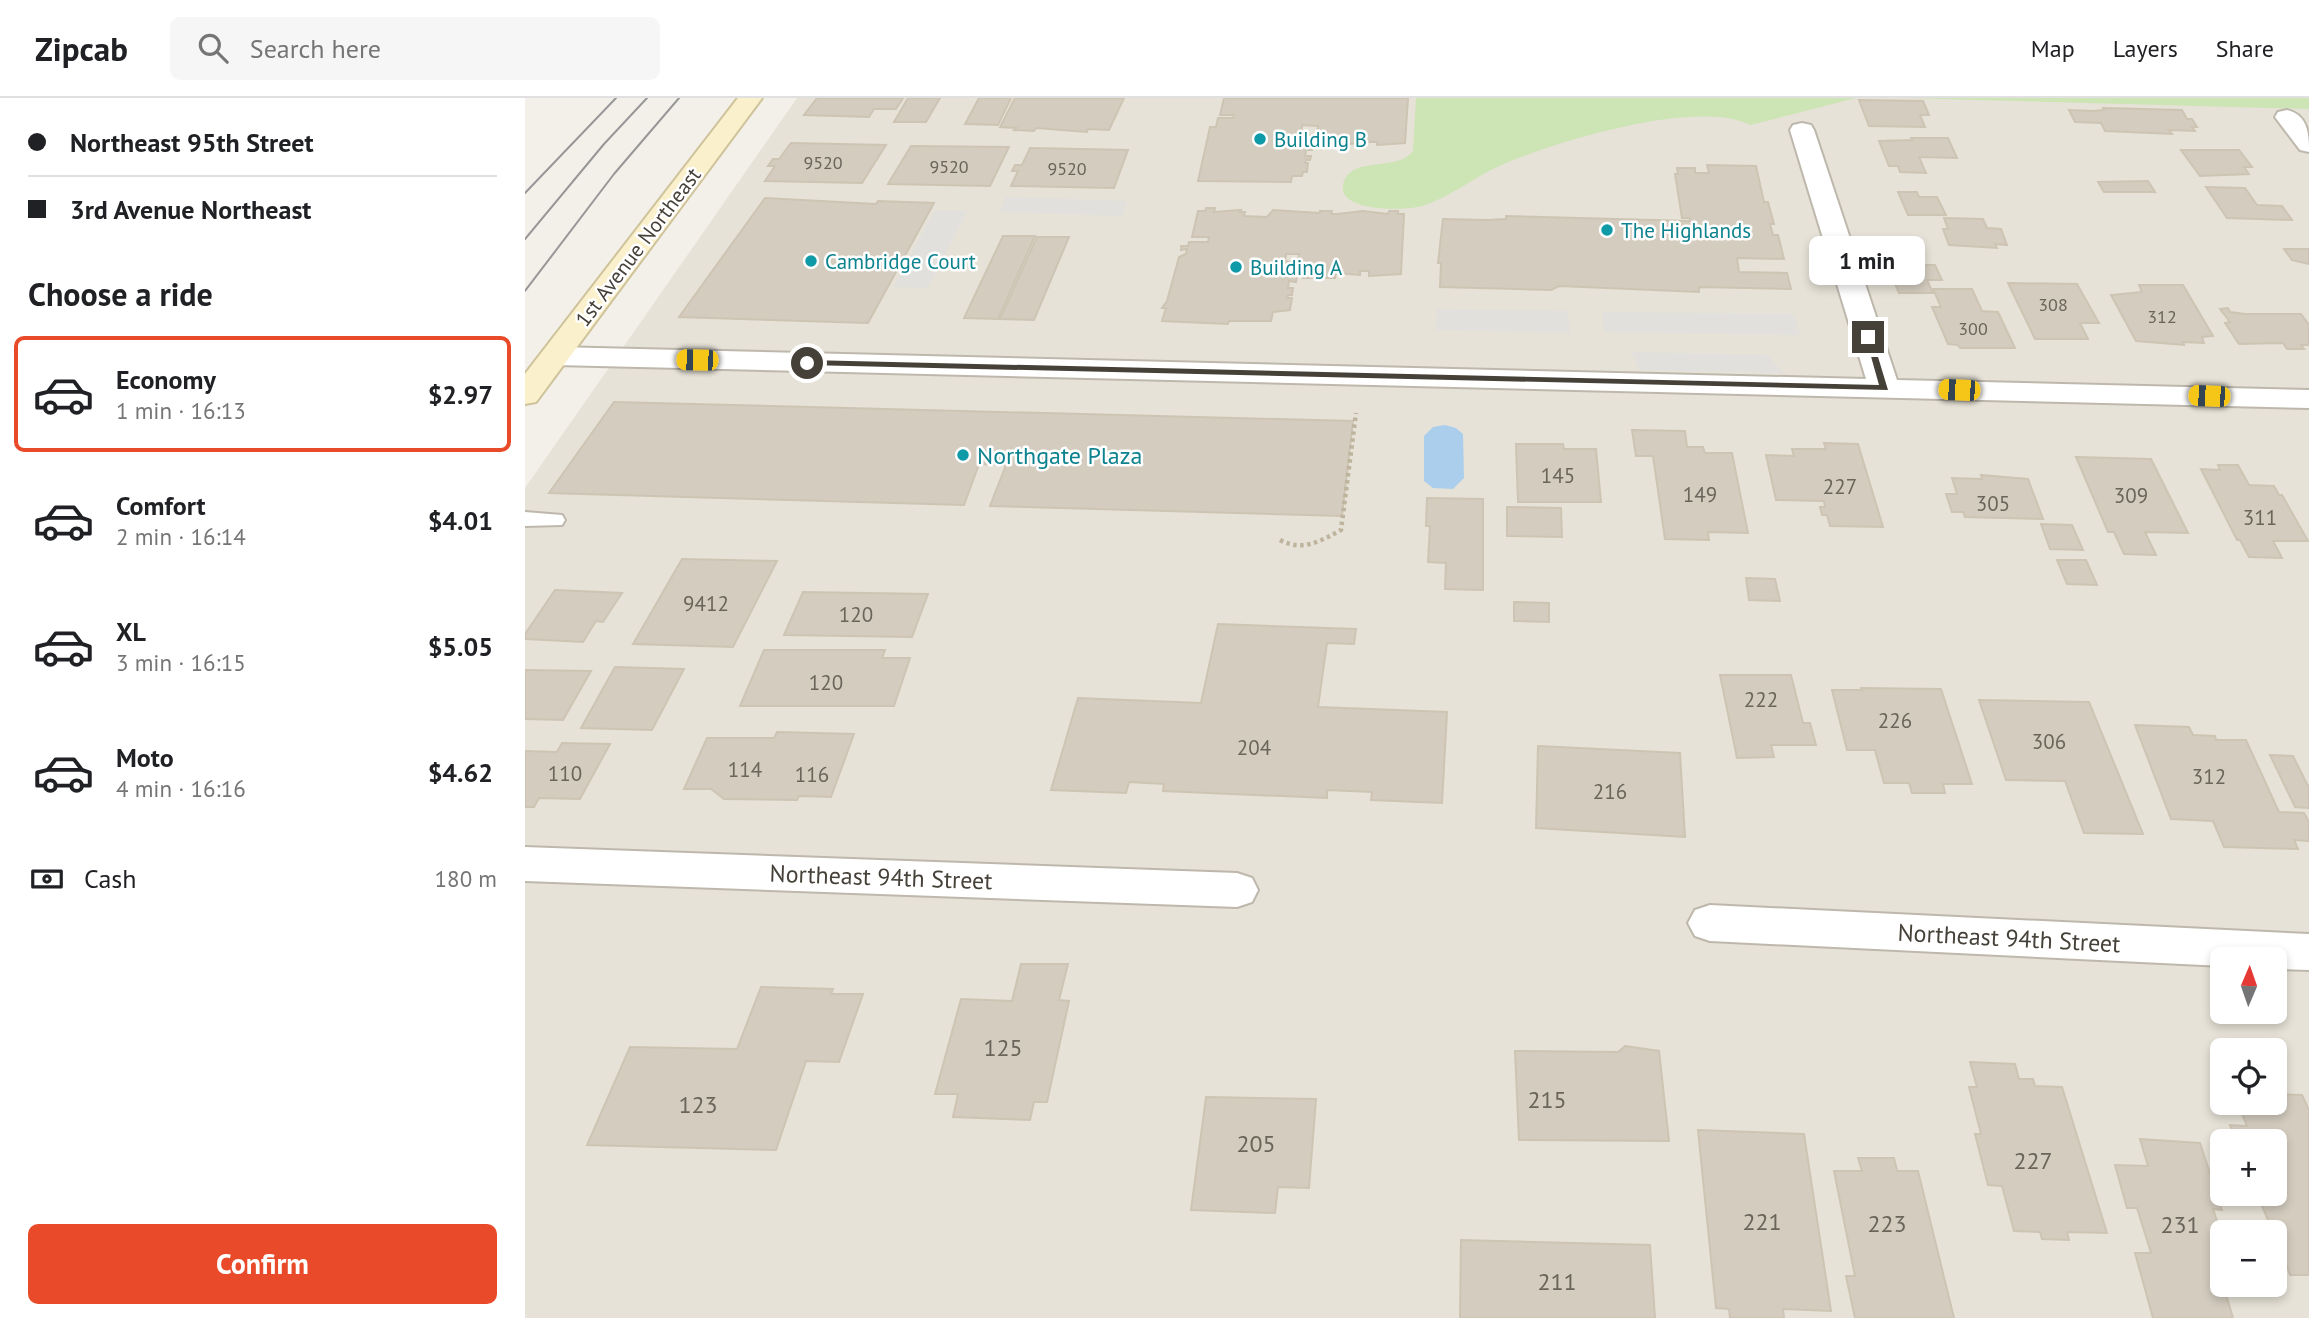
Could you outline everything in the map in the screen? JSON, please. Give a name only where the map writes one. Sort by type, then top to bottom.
[{"type":"street","name":"1st Avenue Northeast","points":[[525,395],[750,98]]},
{"type":"street","points":[[2287,117],[2309,145]]},
{"type":"street","points":[[1802,131],[1884,388]]},
{"type":"street","points":[[555,356],[2309,399]]},
{"type":"street","name":"Northeast 94th Street","points":[[525,864],[1237,890]]},
{"type":"street","name":"Northeast 94th Street","points":[[1710,923],[2309,952]]},
{"type":"lane","points":[[525,519],[554,520]]},
{"type":"path","points":[[1280,540],[1288,547],[1307,547],[1341,530],[1357,405]]},
{"type":"shaded area","points":[[797,98],[2309,98],[2309,1318],[525,1318],[525,488]]},
{"type":"shaded area","points":[[1006,197],[1128,201],[1122,216],[999,212]]},
{"type":"shaded area","points":[[935,210],[967,211],[928,288],[893,287]]},
{"type":"shaded area","points":[[1437,309],[1568,311],[1570,333],[1436,330]]},
{"type":"shaded area","points":[[1602,312],[1794,314],[1800,335],[1604,332]]},
{"type":"shaded area","points":[[1631,352],[1767,355],[1784,373],[1640,370]]},
{"type":"green space","points":[[1416,98],[1856,98],[1751,125],[1727,118],[1696,117],[1624,126],[1522,157],[1497,167],[1441,198],[1414,208],[1375,208],[1352,201],[1345,195],[1343,186],[1347,176],[1354,170],[1406,158],[1413,151]]},
{"type":"green space","points":[[1906,98],[2309,98],[2309,109]]},
{"type":"water","points":[[1445,425],[1456,428],[1463,434],[1464,478],[1453,489],[1433,488],[1424,481],[1424,436],[1433,427]]},
{"type":"building","points":[[817,98],[903,98],[896,109],[874,109],[869,117],[804,115]]},
{"type":"building","points":[[908,98],[940,98],[926,122],[894,122]]},
{"type":"building","points":[[979,98],[1011,98],[998,125],[965,124]]},
{"type":"building","points":[[1015,98],[1124,98],[1109,130],[1088,129],[1087,132],[1036,128],[1034,131],[1014,130],[1016,128],[1000,127]]},
{"type":"building","name":"Building B","points":[[1224,98],[1408,98],[1405,143],[1377,145],[1377,142],[1371,142],[1349,144],[1349,147],[1321,147],[1323,133],[1317,133],[1318,126],[1302,125],[1301,134],[1313,136],[1312,142],[1308,143],[1313,145],[1312,150],[1306,150],[1305,156],[1311,156],[1305,163],[1308,163],[1307,172],[1303,172],[1302,176],[1292,176],[1291,182],[1198,181],[1210,127],[1216,127],[1218,118],[1233,118],[1234,115],[1220,115]]},
{"type":"building","points":[[1859,100],[1923,101],[1929,115],[1920,115],[1925,127],[1869,126]]},
{"type":"building","points":[[2103,108],[2182,110],[2187,119],[2192,119],[2197,127],[2192,127],[2195,131],[2169,130],[2172,134],[2105,131],[2101,123],[2075,122],[2069,110],[2094,111],[2104,110]]},
{"type":"building","points":[[1911,138],[1948,138],[1957,158],[1919,157],[1926,173],[1900,172],[1898,166],[1889,166],[1879,141],[1912,140]]},
{"type":"building","points":[[791,143],[886,145],[862,183],[765,181],[775,166],[768,166],[773,159],[779,159]]},
{"type":"building","points":[[911,146],[1009,147],[990,186],[888,184]]},
{"type":"building","points":[[1030,148],[1128,150],[1114,188],[1011,186],[1018,171],[1012,171],[1015,165],[1022,165]]},
{"type":"building","points":[[2181,150],[2239,150],[2252,167],[2244,167],[2249,174],[2200,176]]},
{"type":"building","name":"The Highlands","points":[[1707,165],[1756,166],[1764,202],[1768,202],[1774,224],[1770,224],[1773,235],[1778,235],[1784,259],[1737,258],[1739,272],[1787,273],[1791,289],[1699,287],[1699,292],[1559,286],[1551,290],[1440,287],[1441,263],[1438,263],[1443,219],[1487,220],[1506,219],[1506,216],[1690,221],[1690,218],[1682,218],[1675,174],[1678,174],[1677,168],[1695,168],[1695,173],[1709,173]]},
{"type":"building","points":[[2148,181],[2155,192],[2104,192],[2098,182]]},
{"type":"building","points":[[2206,187],[2245,188],[2257,205],[2282,206],[2292,220],[2227,218]]},
{"type":"building","points":[[1898,192],[1917,192],[1919,197],[1937,197],[1946,215],[1908,215]]},
{"type":"building","name":"Cambridge Court","points":[[765,198],[876,204],[878,201],[934,203],[868,323],[679,317]]},
{"type":"building","name":"Building A","points":[[1206,208],[1215,208],[1214,212],[1241,210],[1240,212],[1245,212],[1244,216],[1267,217],[1273,210],[1320,213],[1332,211],[1331,214],[1363,211],[1388,214],[1389,211],[1398,211],[1398,214],[1404,214],[1401,274],[1369,276],[1369,271],[1360,271],[1360,275],[1336,273],[1335,278],[1303,278],[1305,262],[1298,262],[1299,254],[1286,254],[1285,261],[1296,263],[1291,275],[1297,276],[1296,282],[1289,281],[1288,288],[1293,288],[1292,295],[1287,298],[1292,298],[1290,310],[1273,312],[1271,321],[1229,321],[1228,324],[1162,321],[1166,308],[1162,308],[1167,301],[1179,257],[1186,254],[1187,249],[1181,250],[1181,246],[1188,246],[1189,242],[1208,242],[1209,237],[1192,237],[1198,211],[1205,211]]},
{"type":"building","points":[[1944,218],[1983,219],[1987,228],[2001,229],[2007,245],[1995,244],[1997,248],[1949,245],[1943,229],[1948,229]]},
{"type":"building","points":[[1003,236],[1035,236],[998,319],[964,318]]},
{"type":"building","points":[[1037,237],[1069,237],[1034,320],[1000,319]]},
{"type":"building","points":[[2284,249],[2309,249],[2309,264],[2292,260]]},
{"type":"building","points":[[1887,265],[1935,265],[1942,280],[1927,280],[1933,293],[1899,293]]},
{"type":"building","points":[[2008,283],[2077,284],[2099,323],[2080,323],[2088,339],[2035,339]]},
{"type":"building","points":[[2139,285],[2183,285],[2213,336],[2202,337],[2204,343],[2183,342],[2184,345],[2136,341],[2111,295],[2142,292]]},
{"type":"building","points":[[1933,289],[1972,289],[1982,311],[1998,312],[2015,348],[1960,348],[1958,345],[1948,344],[1932,307],[1941,307]]},
{"type":"building","points":[[2228,308],[2230,312],[2245,314],[2301,314],[2309,325],[2309,345],[2301,345],[2304,349],[2287,349],[2283,343],[2239,344],[2225,323],[2230,322],[2220,309]]},
{"type":"building","name":"Northgate Plaza","points":[[614,402],[1353,421],[1342,516],[990,506],[1006,465],[979,464],[964,505],[549,493]]},
{"type":"building","points":[[1632,430],[1685,431],[1687,447],[1703,447],[1705,453],[1732,453],[1748,533],[1708,532],[1709,540],[1665,539],[1653,456],[1636,456]]},
{"type":"building","points":[[1824,443],[1858,444],[1883,527],[1830,526],[1827,515],[1822,515],[1820,507],[1825,507],[1824,501],[1776,500],[1766,455],[1794,456],[1792,449],[1826,449]]},
{"type":"building","points":[[1516,444],[1563,444],[1564,449],[1596,449],[1601,502],[1518,502]]},
{"type":"building","points":[[2076,457],[2151,459],[2188,533],[2145,532],[2156,555],[2124,554],[2114,532],[2108,532]]},
{"type":"building","points":[[2218,465],[2238,465],[2249,485],[2274,486],[2308,541],[2273,541],[2282,558],[2249,557],[2240,540],[2237,540],[2201,469],[2220,470]]},
{"type":"building","points":[[1981,475],[2028,479],[2043,519],[1965,517],[1963,512],[1952,512],[1946,494],[1957,494],[1952,478],[1982,479]]},
{"type":"building","points":[[1427,498],[1483,499],[1483,590],[1445,589],[1446,563],[1428,562],[1430,526],[1426,526]]},
{"type":"building","points":[[1507,507],[1561,508],[1562,537],[1507,536]]},
{"type":"building","points":[[2041,524],[2072,525],[2083,550],[2050,549]]},
{"type":"building","points":[[682,559],[777,561],[733,647],[633,644]]},
{"type":"building","points":[[2057,560],[2086,560],[2097,585],[2067,584]]},
{"type":"building","points":[[1746,578],[1775,579],[1780,601],[1749,600]]},
{"type":"building","points":[[555,590],[622,593],[603,622],[596,621],[583,642],[525,639],[525,634]]},
{"type":"building","points":[[803,592],[928,594],[912,637],[784,635]]},
{"type":"building","points":[[1514,602],[1549,603],[1549,622],[1514,621]]},
{"type":"building","points":[[1218,624],[1356,629],[1354,644],[1327,643],[1318,707],[1447,712],[1442,803],[1371,800],[1372,792],[1327,790],[1327,798],[1163,791],[1164,784],[1129,782],[1126,793],[1051,790],[1078,698],[1201,703]]},
{"type":"building","points":[[764,650],[885,650],[882,658],[910,658],[894,706],[740,706]]},
{"type":"building","points":[[615,667],[684,669],[652,730],[581,728]]},
{"type":"building","points":[[525,670],[591,671],[563,720],[525,719]]},
{"type":"building","points":[[1720,675],[1791,675],[1803,723],[1810,723],[1816,745],[1771,745],[1774,757],[1737,758]]},
{"type":"building","points":[[1861,688],[1941,689],[1972,784],[1943,784],[1945,793],[1912,793],[1909,783],[1884,783],[1875,750],[1847,750],[1832,690],[1862,690]]},
{"type":"building","points":[[1979,700],[2089,702],[2143,834],[2084,833],[2065,781],[2006,780]]},
{"type":"building","points":[[2135,725],[2189,727],[2193,735],[2215,736],[2216,740],[2246,740],[2279,812],[2304,813],[2309,822],[2309,841],[2294,840],[2298,849],[2224,847],[2213,821],[2171,819]]},
{"type":"building","points":[[777,732],[854,734],[831,797],[799,796],[797,800],[724,799],[711,789],[684,789],[707,738],[774,738]]},
{"type":"building","points":[[562,743],[610,744],[580,799],[539,798],[534,807],[525,807],[525,751],[557,752]]},
{"type":"building","points":[[1538,746],[1680,753],[1685,837],[1536,828]]},
{"type":"building","points":[[2270,755],[2293,756],[2309,788],[2309,808],[2295,807]]},
{"type":"building","points":[[1021,964],[1068,964],[1059,1000],[1069,1001],[1047,1102],[1034,1102],[1030,1120],[953,1117],[958,1094],[935,1094],[961,999],[1012,1001]]},
{"type":"building","points":[[761,987],[833,989],[831,994],[863,994],[839,1062],[806,1061],[776,1150],[587,1145],[630,1047],[737,1049]]},
{"type":"building","points":[[1625,1046],[1659,1051],[1669,1141],[1519,1140],[1515,1051],[1618,1052]]},
{"type":"building","points":[[1970,1062],[2015,1064],[2019,1079],[2033,1079],[2035,1086],[2062,1087],[2107,1233],[2067,1232],[2069,1240],[2042,1239],[2040,1232],[2014,1231],[2002,1186],[1988,1185],[1975,1134],[1981,1134],[1969,1087],[1977,1087]]},
{"type":"building","points":[[2287,1094],[2302,1095],[2309,1110],[2309,1275],[2290,1275],[2287,1266],[2287,1220],[2268,1220],[2262,1206],[2287,1206],[2287,1129],[2232,1129],[2230,1125],[2247,1126],[2242,1115],[2287,1115]]},
{"type":"building","points":[[1206,1097],[1316,1099],[1309,1188],[1278,1187],[1275,1213],[1191,1210]]},
{"type":"building","points":[[1698,1130],[1804,1134],[1831,1311],[1783,1309],[1784,1318],[1730,1318],[1729,1309],[1716,1308]]},
{"type":"building","points":[[2140,1139],[2200,1143],[2210,1173],[2210,1206],[2221,1206],[2222,1210],[2213,1209],[2217,1220],[2210,1220],[2210,1297],[2227,1297],[2233,1318],[2153,1318],[2135,1253],[2151,1253],[2137,1208],[2127,1208],[2115,1165],[2148,1166]]},
{"type":"building","points":[[1858,1158],[1894,1158],[1897,1171],[1918,1171],[1954,1318],[1855,1318],[1846,1276],[1855,1276],[1834,1171],[1862,1171]]},
{"type":"building","points":[[1461,1240],[1650,1245],[1655,1318],[1460,1318]]},
{"type":"tram line","points":[[525,193],[616,98]]},
{"type":"tram line","points":[[525,239],[604,144],[647,98]]},
{"type":"tram line","points":[[525,291],[614,174],[679,98]]},
{"type":"place","name":"Building B","points":[[1260,139]]},
{"type":"place","name":"The Highlands","points":[[1607,230]]},
{"type":"place","name":"Cambridge Court","points":[[811,261]]},
{"type":"place","name":"Building A","points":[[1236,267]]},
{"type":"place","name":"Northgate Plaza","points":[[963,455]]},
{"type":"route","points":[[807,363],[1884,388],[1868,337]]}]
